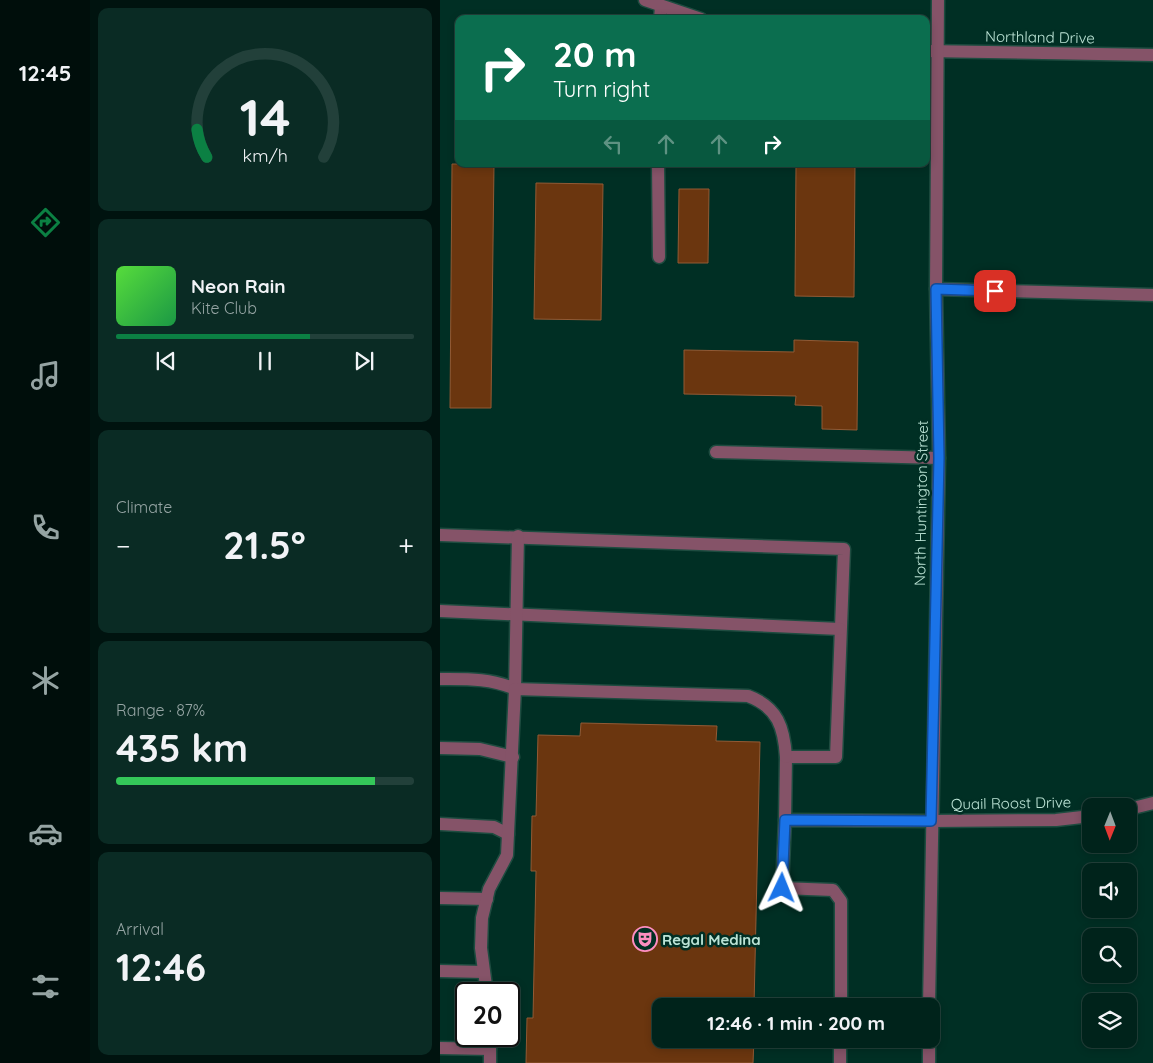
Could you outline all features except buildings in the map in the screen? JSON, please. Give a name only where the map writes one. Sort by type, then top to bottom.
[{"type":"street","points":[[645,0],[661,12],[679,15]]},
{"type":"street","name":"North Huntington Street","points":[[929,998],[939,458],[932,51],[938,0]]},
{"type":"street","name":"Northland Drive","points":[[932,51],[1153,55]]},
{"type":"street","points":[[658,167],[659,257]]},
{"type":"street","points":[[936,289],[1153,295]]},
{"type":"street","points":[[716,452],[939,458]]},
{"type":"street","points":[[440,535],[518,536],[844,549],[836,757],[786,758]]},
{"type":"street","points":[[485,982],[482,918],[489,889],[507,855],[516,688],[518,536]]},
{"type":"street","points":[[440,612],[840,629]]},
{"type":"street","points":[[440,679],[487,680],[502,682],[516,688],[748,696],[762,701],[781,725],[786,758],[782,888],[833,890],[841,901],[841,998]]},
{"type":"street","points":[[440,748],[480,749],[512,757]]},
{"type":"street","points":[[1138,807],[1153,803]]},
{"type":"street","name":"Quail Roost Drive","points":[[785,820],[1056,820],[1082,817]]},
{"type":"street","points":[[440,824],[494,827],[508,834]]},
{"type":"street","points":[[440,898],[487,899]]},
{"type":"street","points":[[440,971],[483,972]]},
{"type":"street","points":[[440,1048],[455,1046]]},
{"type":"street","points":[[490,1047],[490,1063]]},
{"type":"street","points":[[840,1048],[840,1063]]},
{"type":"street","points":[[929,1048],[929,1063]]},
{"type":"place","name":"Regal Medina","points":[[645,939]]},
{"type":"route","points":[[782,888],[785,820],[931,821],[939,458],[936,289],[995,291]]}]
